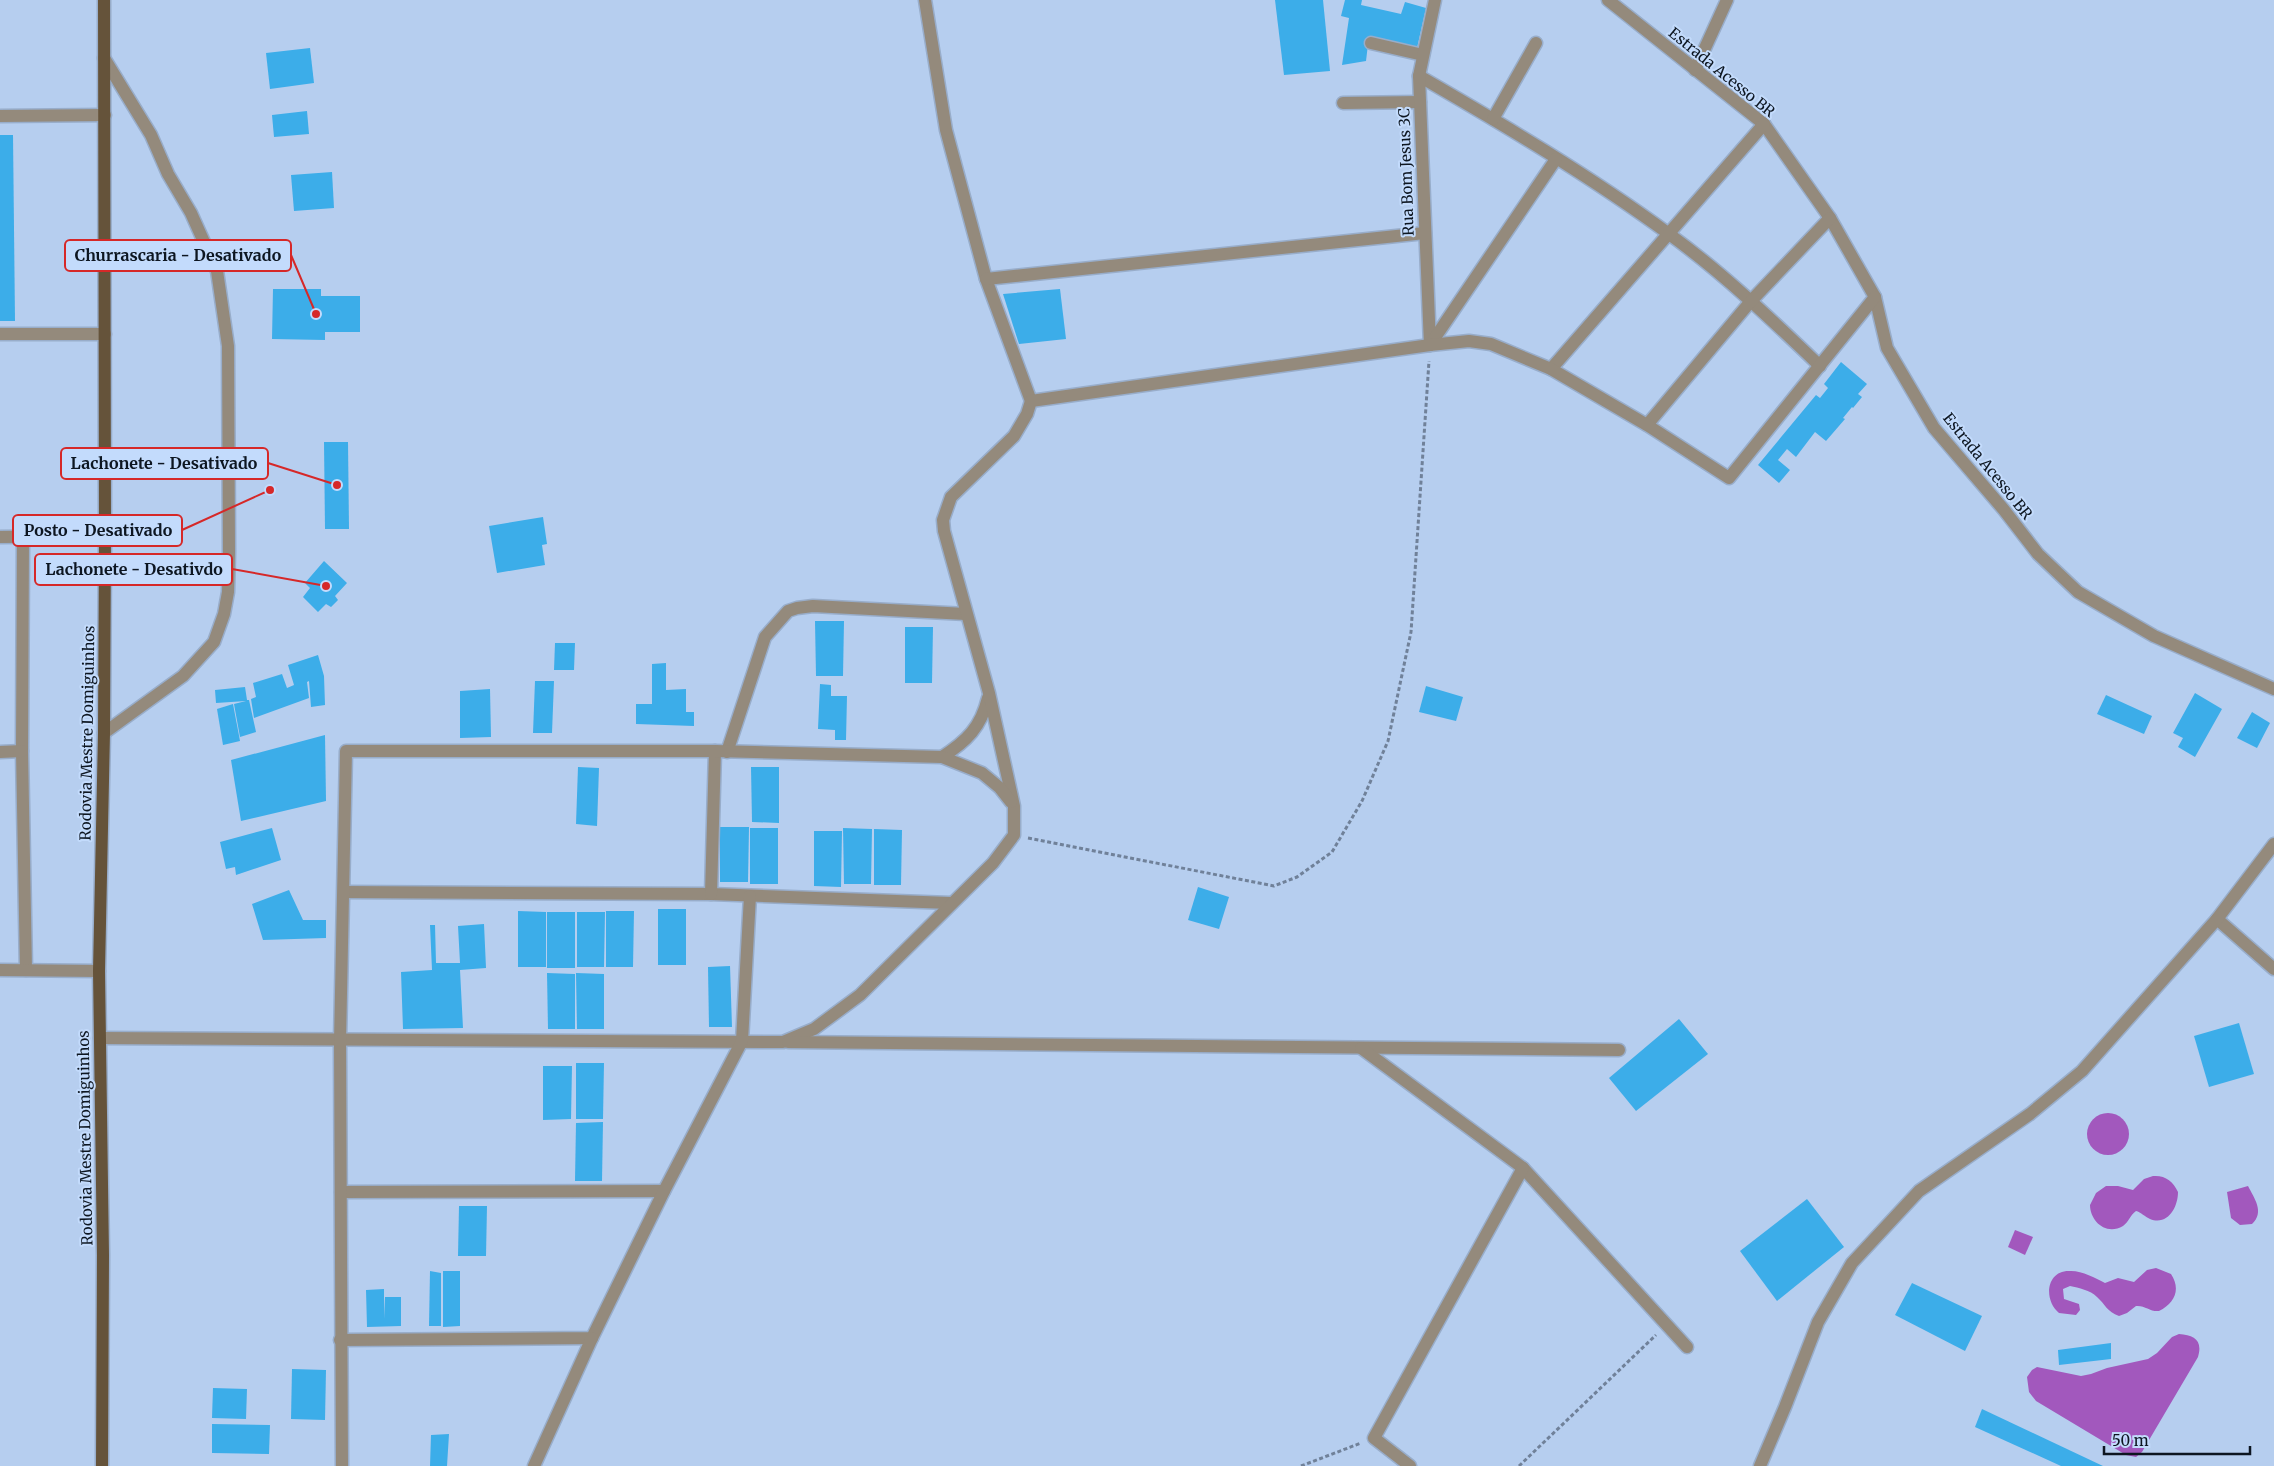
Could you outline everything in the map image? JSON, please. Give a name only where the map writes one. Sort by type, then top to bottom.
[{"type":"main road","name":"Rodovia Mestre Domiguinhos","points":[[102,1466],[103,1255],[99,971],[104,733],[104,0]]},
{"type":"street","points":[[783,1042],[814,1029],[860,995],[950,903],[994,863],[1014,835],[1014,806],[989,692],[966,614],[944,531],[943,520],[951,497],[1014,436],[1027,414],[1031,400],[986,279],[946,130],[925,0]]},
{"type":"street","name":"Rua Bom Jesus 3C","points":[[1430,345],[1419,76],[1435,0]]},
{"type":"street","name":"Estrada Acesso BR","points":[[1608,0],[1764,124],[1830,218],[1875,297],[1887,348],[1934,428],[2004,510],[2038,554],[2078,592],[2154,636],[2274,688]]},
{"type":"street","points":[[1695,70],[1727,0]]},
{"type":"street","points":[[1371,43],[1424,55]]},
{"type":"street","points":[[1493,118],[1536,43]]},
{"type":"street","points":[[104,58],[151,135],[168,174],[191,213],[217,271],[228,346],[229,552],[228,592],[224,614],[214,642],[183,676],[104,733]]},
{"type":"street","points":[[1419,76],[1493,118],[1669,234],[1751,300],[1820,366]]},
{"type":"street","points":[[1343,103],[1420,102]]},
{"type":"street","points":[[0,116],[105,115]]},
{"type":"street","points":[[1552,370],[1764,124]]},
{"type":"street","points":[[1430,345],[1556,159]]},
{"type":"street","points":[[1647,425],[1751,300],[1830,218]]},
{"type":"street","points":[[986,279],[1425,233]]},
{"type":"street","points":[[1031,400],[1469,341],[1491,344],[1552,370],[1647,425],[1729,478],[1875,297]]},
{"type":"street","points":[[0,334],[105,334]]},
{"type":"street","points":[[0,537],[105,536]]},
{"type":"street","points":[[23,538],[22,751],[26,970]]},
{"type":"street","points":[[711,894],[721,751],[766,637],[788,611],[813,606],[966,614]]},
{"type":"street","points":[[942,757],[961,745],[975,730],[984,714],[989,692]]},
{"type":"street","points":[[342,1466],[340,1041],[346,750],[721,751],[942,757],[982,773],[1000,788],[1014,806]]},
{"type":"street","points":[[0,752],[22,751]]},
{"type":"street","points":[[1760,1466],[1818,1322],[1852,1263],[1919,1190],[2030,1114],[2082,1071],[2217,919],[2274,844]]},
{"type":"street","points":[[344,892],[711,894],[950,903]]},
{"type":"street","points":[[534,1466],[592,1338],[664,1191],[742,1041],[750,896]]},
{"type":"street","points":[[2217,919],[2274,969]]},
{"type":"street","points":[[0,970],[99,971]]},
{"type":"street","points":[[100,1038],[340,1041],[742,1041],[1619,1050]]},
{"type":"street","points":[[1361,1048],[1523,1168],[1687,1347]]},
{"type":"street","points":[[1410,1466],[1374,1438],[1523,1168]]},
{"type":"street","points":[[341,1192],[664,1191]]},
{"type":"street","points":[[340,1340],[592,1338]]},
{"type":"path","points":[[1014,835],[1274,886],[1297,877],[1332,852],[1362,802],[1388,741],[1402,681],[1410,632],[1430,345]]},
{"type":"path","points":[[1519,1466],[1666,1325]]},
{"type":"path","points":[[1302,1466],[1374,1438]]},
{"type":"shaded area","points":[[2112,1113],[2120,1116],[2126,1122],[2129,1134],[2126,1146],[2120,1152],[2104,1155],[2096,1152],[2090,1146],[2087,1130],[2090,1122],[2096,1116]]},
{"type":"shaded area","points":[[2153,1176],[2168,1180],[2178,1192],[2178,1198],[2171,1214],[2162,1220],[2156,1220],[2150,1219],[2136,1211],[2127,1223],[2117,1229],[2105,1228],[2096,1221],[2090,1205],[2096,1193],[2106,1186],[2118,1186],[2133,1190],[2144,1179]]},
{"type":"shaded area","points":[[2248,1186],[2257,1205],[2258,1215],[2252,1224],[2240,1225],[2231,1218],[2227,1192]]},
{"type":"shaded area","points":[[2015,1230],[2033,1237],[2025,1255],[2008,1247]]},
{"type":"shaded area","points":[[2156,1268],[2171,1274],[2176,1285],[2175,1295],[2172,1300],[2165,1308],[2159,1311],[2136,1306],[2119,1316],[2109,1310],[2091,1293],[2070,1286],[2063,1289],[2064,1299],[2079,1304],[2080,1310],[2076,1315],[2059,1313],[2051,1301],[2049,1293],[2052,1280],[2056,1275],[2063,1272],[2080,1272],[2105,1283],[2118,1278],[2134,1282],[2147,1270]]},
{"type":"shaded area","points":[[2179,1334],[2193,1337],[2196,1340],[2199,1346],[2198,1357],[2142,1452],[2136,1457],[2126,1455],[2036,1401],[2029,1392],[2027,1377],[2037,1367],[2081,1376],[2091,1374],[2107,1368],[2148,1359],[2157,1353],[2172,1337]]},
{"type":"building","points":[[1275,0],[1323,0],[1330,71],[1284,75]]},
{"type":"building","points":[[1345,0],[1362,0],[1361,5],[1401,14],[1405,2],[1426,8],[1417,48],[1369,36],[1366,61],[1342,65],[1349,18],[1341,16]]},
{"type":"building","points":[[310,48],[314,83],[270,89],[266,53]]},
{"type":"building","points":[[307,111],[309,134],[274,137],[272,115]]},
{"type":"building","points":[[0,135],[13,135],[15,321],[0,321]]},
{"type":"building","points":[[332,172],[334,208],[294,211],[291,175]]},
{"type":"building","points":[[273,289],[321,289],[321,296],[360,296],[360,332],[325,332],[325,340],[272,339]]},
{"type":"building","points":[[1060,289],[1066,339],[1019,344],[1003,294]]},
{"type":"building","points":[[1841,362],[1867,384],[1858,394],[1862,397],[1826,441],[1815,432],[1796,457],[1787,449],[1778,460],[1790,470],[1779,483],[1758,465],[1816,395],[1820,398],[1828,388],[1824,384]]},
{"type":"building","points":[[324,442],[348,442],[349,529],[325,529]]},
{"type":"building","points":[[543,517],[547,544],[542,545],[545,565],[497,573],[489,526]]},
{"type":"building","points":[[324,561],[347,583],[335,596],[338,600],[331,607],[326,604],[318,612],[303,597],[310,588],[305,583]]},
{"type":"building","points":[[815,621],[844,621],[843,676],[816,676]]},
{"type":"building","points":[[905,627],[933,627],[932,683],[905,683]]},
{"type":"building","points":[[555,643],[575,643],[574,670],[554,670]]},
{"type":"building","points":[[318,655],[324,676],[325,705],[311,707],[309,681],[307,682],[309,698],[254,718],[251,699],[256,697],[253,683],[282,674],[287,688],[294,685],[288,665]]},
{"type":"building","points":[[666,663],[666,690],[686,689],[686,712],[694,712],[694,726],[636,724],[636,704],[652,704],[652,664]]},
{"type":"building","points":[[535,681],[554,681],[552,733],[533,733]]},
{"type":"building","points":[[820,684],[831,685],[831,696],[847,696],[846,740],[835,740],[835,730],[818,729]]},
{"type":"building","points":[[1426,686],[1463,697],[1456,721],[1419,712]]},
{"type":"building","points":[[245,687],[256,732],[240,737],[234,704],[246,701],[216,703],[215,690]]},
{"type":"building","points":[[490,689],[491,737],[460,738],[460,691]]},
{"type":"building","points":[[2195,693],[2222,709],[2195,757],[2178,747],[2183,738],[2173,733]]},
{"type":"building","points":[[2106,695],[2152,716],[2144,734],[2097,714]]},
{"type":"building","points":[[233,704],[240,741],[223,745],[217,709]]},
{"type":"building","points":[[2252,712],[2270,723],[2257,748],[2237,738]]},
{"type":"building","points":[[325,735],[326,801],[241,821],[231,760]]},
{"type":"building","points":[[578,767],[599,768],[597,826],[576,824]]},
{"type":"building","points":[[751,767],[779,767],[779,823],[752,822]]},
{"type":"building","points":[[720,827],[749,827],[748,882],[720,882]]},
{"type":"building","points":[[272,828],[281,860],[236,875],[235,867],[226,869],[220,842]]},
{"type":"building","points":[[750,828],[778,828],[778,884],[750,884]]},
{"type":"building","points":[[843,828],[872,829],[871,884],[844,884]]},
{"type":"building","points":[[874,829],[902,830],[901,885],[874,885]]},
{"type":"building","points":[[814,831],[842,831],[841,887],[814,886]]},
{"type":"building","points":[[1198,887],[1229,897],[1219,929],[1188,920]]},
{"type":"building","points":[[289,890],[303,920],[326,920],[326,938],[263,940],[252,904]]},
{"type":"building","points":[[658,909],[686,909],[686,965],[658,965]]},
{"type":"building","points":[[518,911],[546,912],[546,967],[518,967]]},
{"type":"building","points":[[606,911],[634,911],[633,967],[606,967]]},
{"type":"building","points":[[547,912],[575,912],[575,968],[547,968]]},
{"type":"building","points":[[577,912],[605,912],[604,967],[577,967]]},
{"type":"building","points":[[484,924],[486,968],[460,970],[463,1028],[403,1029],[401,972],[432,970],[430,925],[435,925],[436,963],[460,963],[458,926]]},
{"type":"building","points":[[730,966],[732,1027],[709,1027],[708,967]]},
{"type":"building","points":[[547,973],[575,974],[575,1029],[548,1029]]},
{"type":"building","points":[[576,973],[604,974],[604,1029],[577,1029]]},
{"type":"building","points":[[1679,1019],[1708,1054],[1636,1111],[1609,1078]]},
{"type":"building","points":[[2239,1023],[2254,1074],[2209,1087],[2194,1036]]},
{"type":"building","points":[[576,1063],[604,1063],[603,1119],[576,1119]]},
{"type":"building","points":[[543,1066],[572,1066],[571,1119],[543,1120]]},
{"type":"building","points":[[603,1122],[602,1181],[575,1181],[576,1123]]},
{"type":"building","points":[[1807,1199],[1844,1247],[1777,1301],[1740,1251]]},
{"type":"building","points":[[459,1206],[487,1206],[486,1256],[458,1256]]},
{"type":"building","points":[[430,1271],[441,1273],[441,1326],[429,1326]]},
{"type":"building","points":[[443,1271],[460,1271],[460,1326],[443,1327]]},
{"type":"building","points":[[1912,1283],[1982,1316],[1965,1351],[1895,1315]]},
{"type":"building","points":[[384,1289],[384,1319],[385,1297],[401,1297],[401,1326],[367,1327],[366,1290]]},
{"type":"building","points":[[2111,1343],[2111,1359],[2059,1365],[2058,1350]]},
{"type":"building","points":[[292,1369],[326,1370],[325,1420],[291,1419]]},
{"type":"building","points":[[213,1388],[247,1389],[246,1419],[212,1418]]},
{"type":"building","points":[[1982,1409],[2103,1466],[2061,1466],[1975,1427]]},
{"type":"building","points":[[212,1424],[270,1425],[269,1454],[212,1453]]},
{"type":"building","points":[[449,1434],[447,1466],[430,1466],[431,1435]]},
{"type":"place","name":"Churrascaria - Desativado","points":[[316,314]]},
{"type":"place","name":"Lachonete - Desativado","points":[[337,485]]},
{"type":"place","name":"Posto - Desativado","points":[[270,490]]},
{"type":"place","name":"Lachonete - Desativdo","points":[[326,586]]}]
